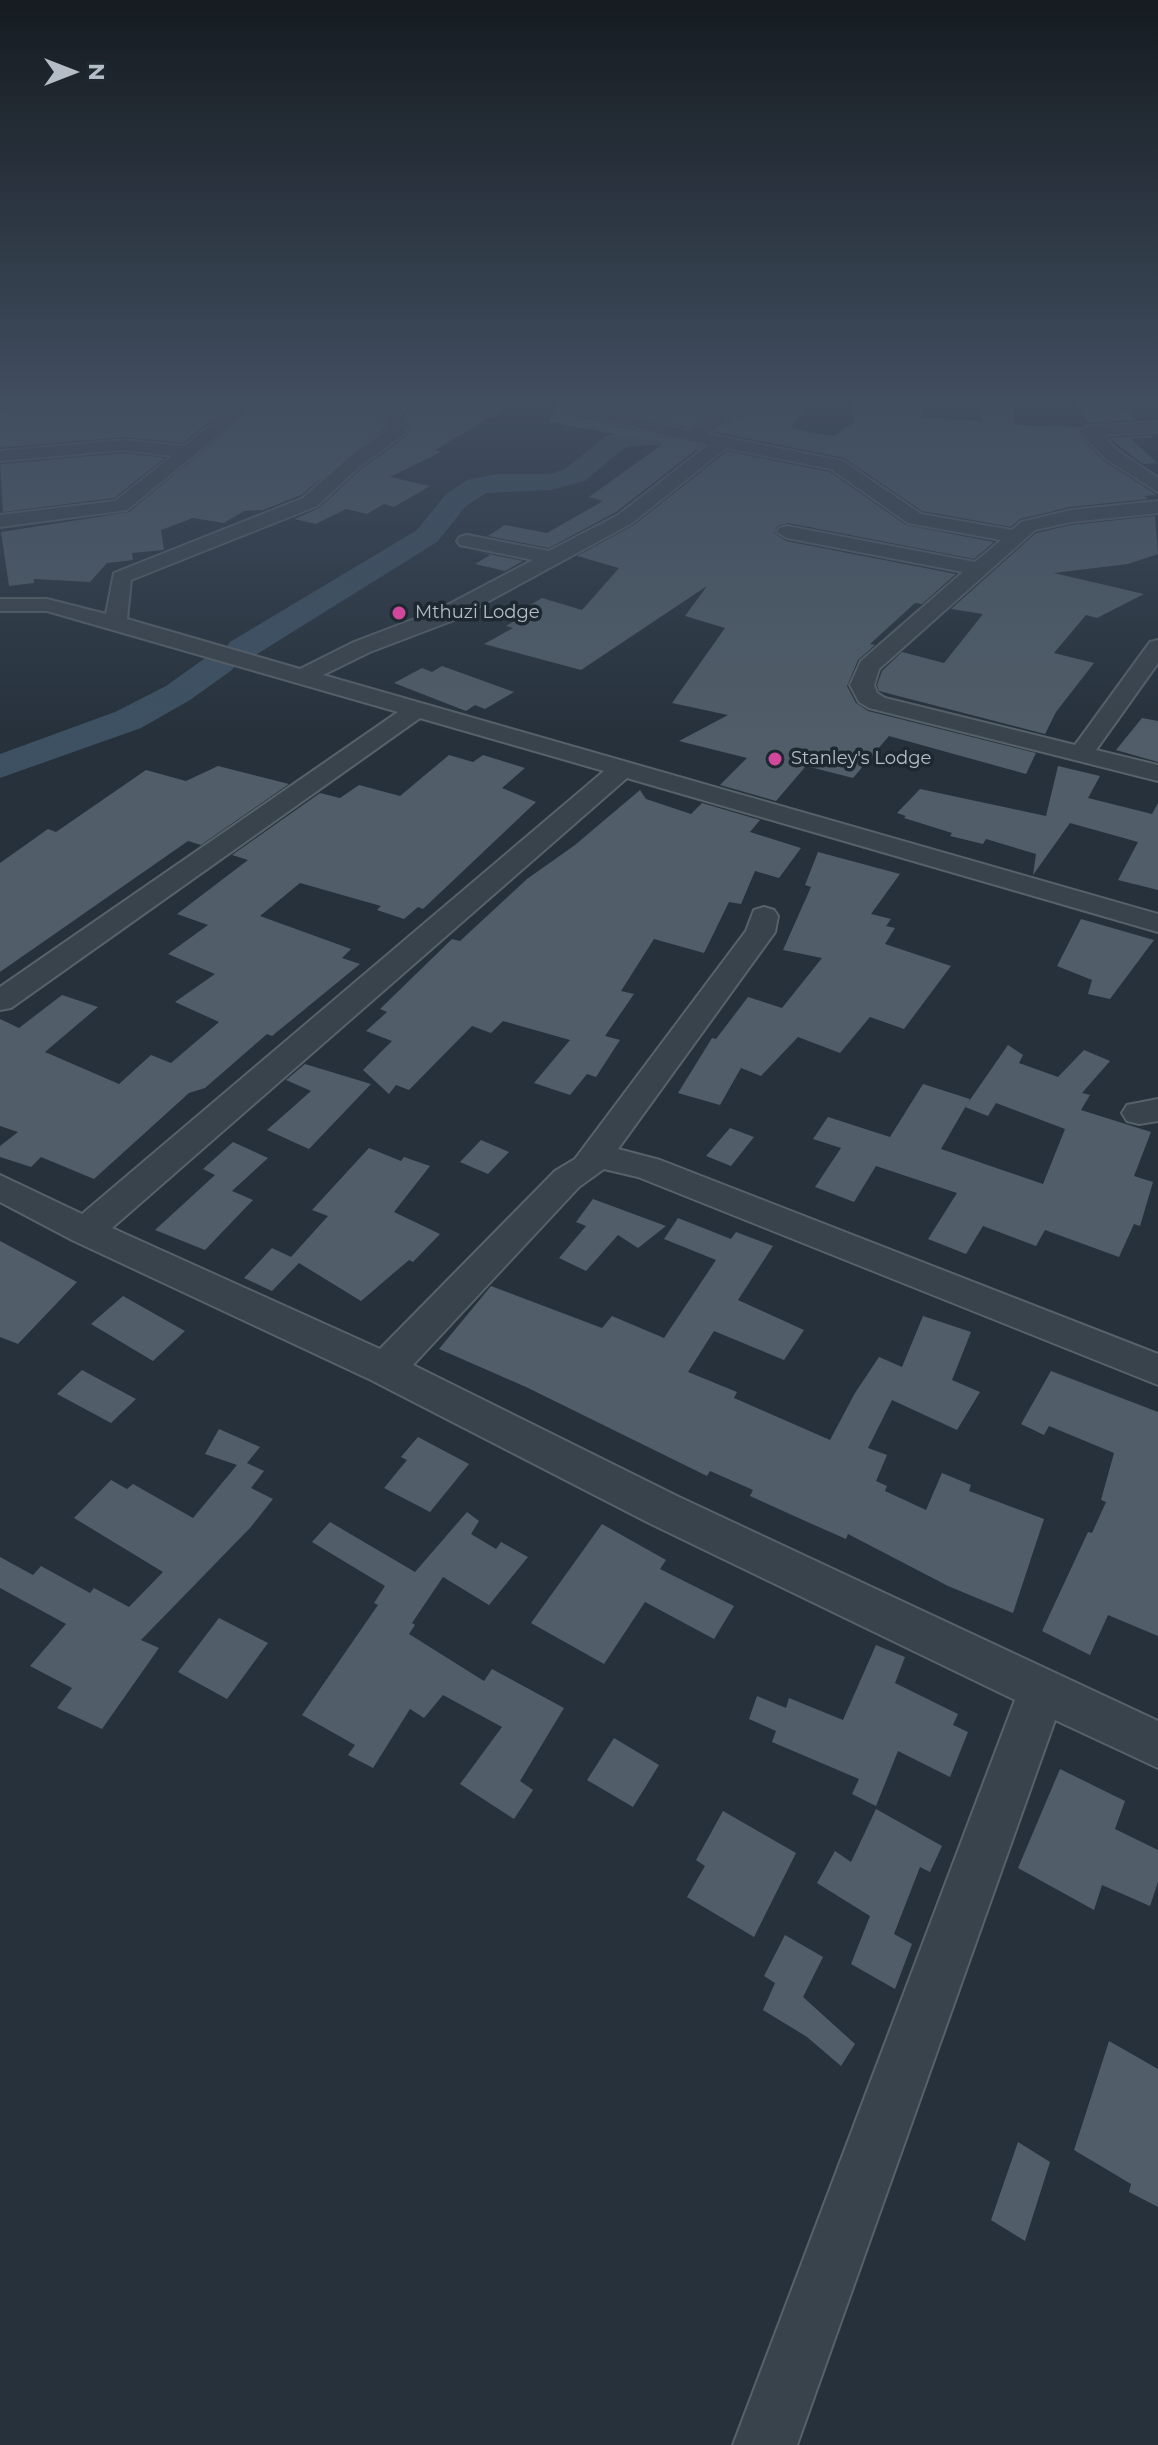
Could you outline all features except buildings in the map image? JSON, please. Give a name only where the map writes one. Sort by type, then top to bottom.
[{"type":"street","points":[[0,521],[47,515]]},
{"type":"street","points":[[116,623],[121,577],[277,515]]},
{"type":"street","points":[[305,675],[362,647],[446,615],[627,515]]},
{"type":"street","points":[[908,515],[915,519],[1014,536]]},
{"type":"street","points":[[1089,515],[1028,526],[1014,536],[869,666],[862,685],[867,697],[877,703],[1158,773]]},
{"type":"street","points":[[787,532],[977,569]]},
{"type":"street","points":[[467,541],[552,558]]},
{"type":"street","points":[[0,605],[47,605],[116,623],[1158,923]]},
{"type":"street","points":[[1081,754],[1158,647]]},
{"type":"street","points":[[0,1001],[415,711]]},
{"type":"street","points":[[85,1231],[624,767]]},
{"type":"street","points":[[385,1369],[567,1179],[587,1167],[752,944],[760,932],[764,916]]},
{"type":"street","points":[[595,1155],[648,1168],[1158,1370]]},
{"type":"street","points":[[0,1187],[85,1231],[385,1369],[664,1510],[1158,1745]]},
{"type":"street","points":[[765,2445],[1042,1690]]},
{"type":"waterway","points":[[242,649],[427,536],[444,515]]},
{"type":"waterway","points":[[0,767],[128,720],[178,693],[220,663]]},
{"type":"place","name":"Mthuzi Lodge","points":[[399,613]]},
{"type":"place","name":"Stanley's Lodge","points":[[775,759]]}]
